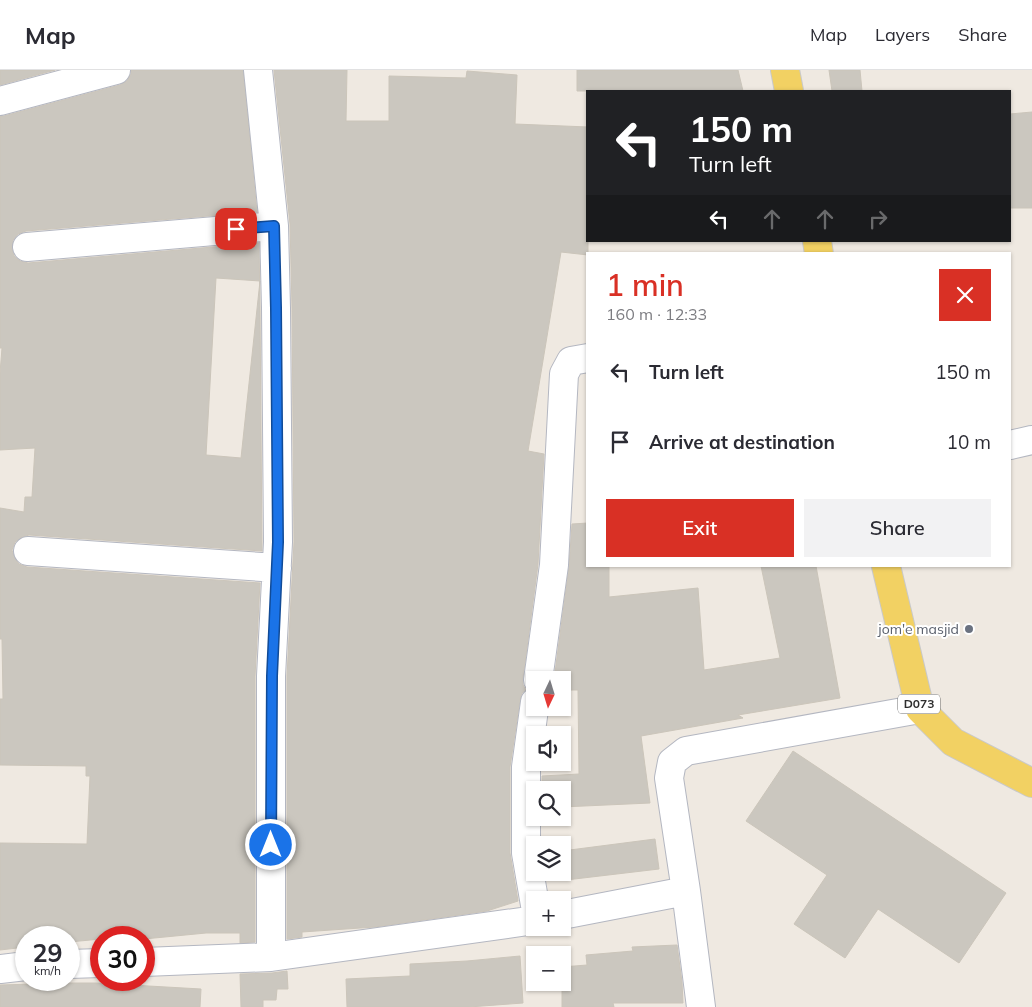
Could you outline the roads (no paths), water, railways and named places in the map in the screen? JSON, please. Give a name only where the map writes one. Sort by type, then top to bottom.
[{"type":"main road","points":[[785,70],[789,90]]},
{"type":"main road","name":"D073","points":[[886,567],[920,710],[953,742],[1032,783]]},
{"type":"street","points":[[0,101],[116,70]]},
{"type":"street","points":[[258,70],[274,226],[276,308],[277,568],[272,676],[271,957]]},
{"type":"street","points":[[27,247],[274,226]]},
{"type":"street","points":[[539,671],[554,565],[564,374],[571,361],[586,358]]},
{"type":"street","points":[[1011,445],[1032,440]]},
{"type":"street","points":[[28,551],[277,568]]},
{"type":"street","points":[[702,1007],[669,778],[672,762],[686,751],[920,710]]},
{"type":"street","points":[[533,716],[526,767],[526,852],[533,891]]},
{"type":"street","points":[[571,913],[686,891]]},
{"type":"street","points":[[155,962],[271,957],[526,921]]},
{"type":"street","points":[[0,969],[15,967]]},
{"type":"place","name":"jom'e masjid","points":[[969,629]]}]
